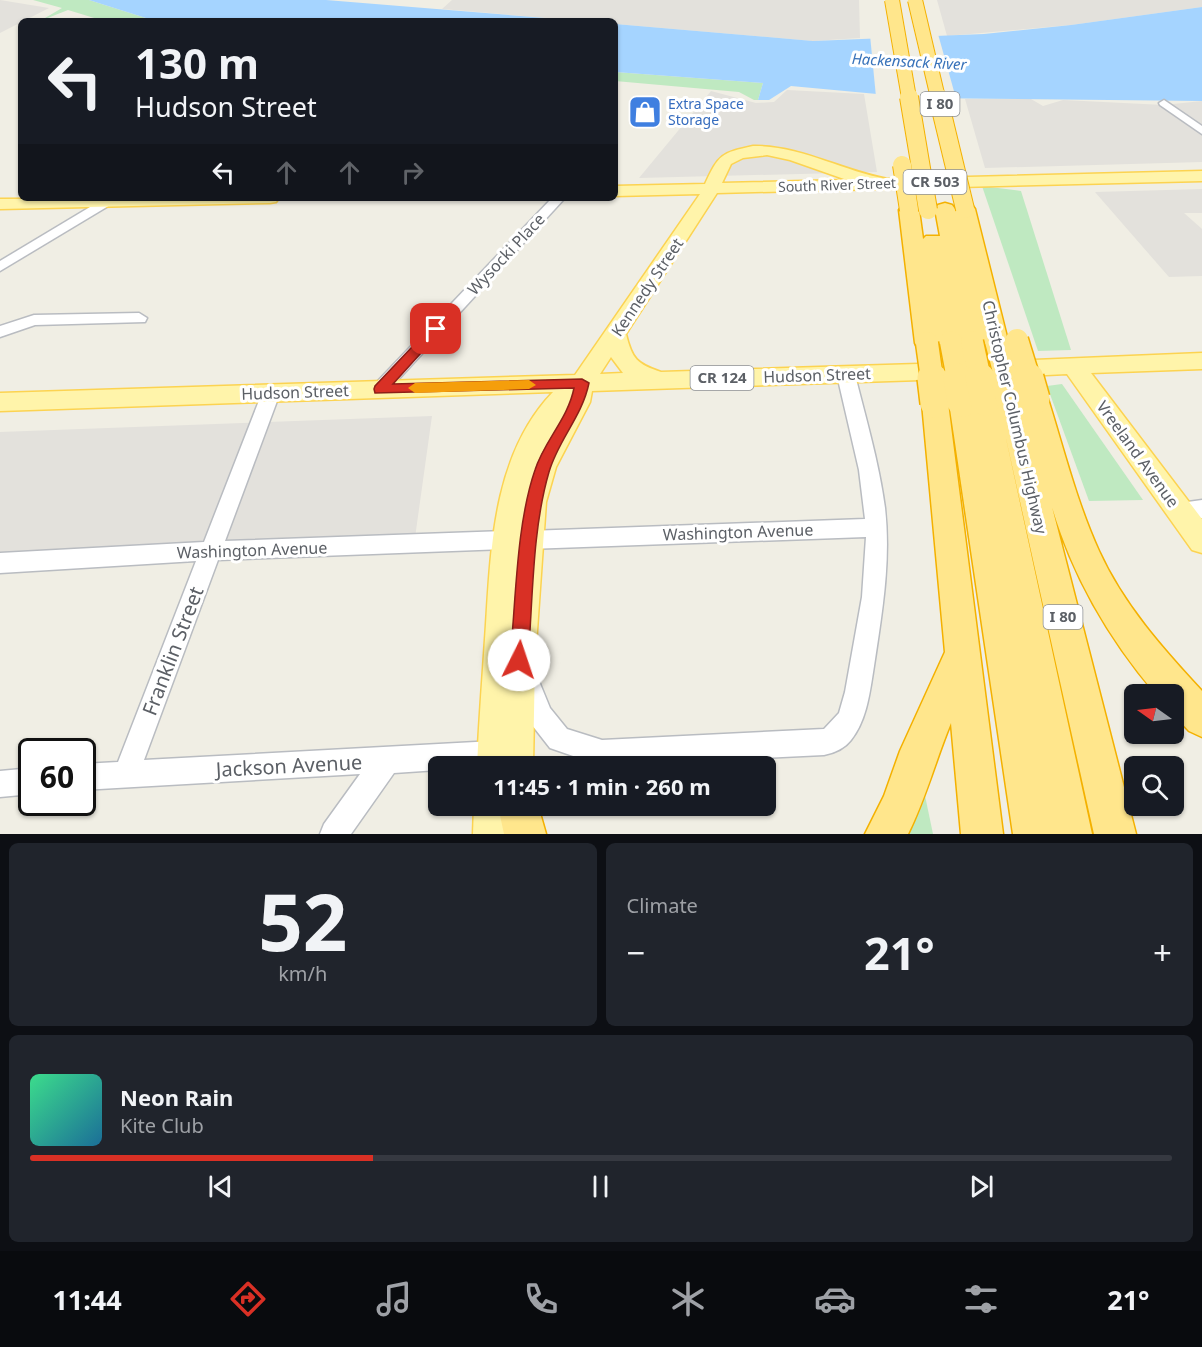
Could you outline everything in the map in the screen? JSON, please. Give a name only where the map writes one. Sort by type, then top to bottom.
[{"type":"highway","points":[[880,0],[896,116]]},
{"type":"highway","name":"Christopher Columbus Highway","points":[[892,0],[937,209],[973,341],[1071,834]]},
{"type":"highway","name":"Christopher Columbus Highway","points":[[903,0],[937,209],[973,341],[985,401],[1034,834]]},
{"type":"highway","name":"Christopher Columbus Highway","points":[[915,0],[937,209]]},
{"type":"highway","name":"Christopher Columbus Highway","points":[[900,151],[937,209],[986,296],[973,341]]},
{"type":"highway","points":[[973,341],[985,401],[1078,537],[1094,575],[1119,619],[1153,666],[1202,718]]},
{"type":"highway","name":"Christopher Columbus Highway","points":[[982,834],[962,651],[985,401]]},
{"type":"highway","name":"Christopher Columbus Highway","points":[[985,401],[1115,834]]},
{"type":"highway","points":[[886,834],[901,805],[914,765],[962,651]]},
{"type":"highway","points":[[519,816],[525,834]]},
{"type":"main road","name":"Kennedy Street","points":[[582,383],[711,190],[724,161],[743,152],[754,150],[782,152],[862,179],[888,184]]},
{"type":"main road","name":"South River Street","points":[[618,191],[1202,176]]},
{"type":"main road","points":[[648,190],[678,204],[685,213],[687,227]]},
{"type":"main road","points":[[0,204],[146,201]]},
{"type":"main road","points":[[615,333],[621,358],[637,373],[661,380]]},
{"type":"main road","name":"Hudson Street","points":[[0,402],[846,375],[1202,361]]},
{"type":"main road","name":"Vreeland Avenue","points":[[1074,367],[1191,509],[1202,541]]},
{"type":"main road","points":[[502,756],[519,660],[514,491],[522,465],[540,427],[558,401],[582,383]]},
{"type":"main road","points":[[501,756],[516,540],[533,502],[543,468],[578,402],[582,383]]},
{"type":"main road","points":[[512,385],[528,394],[541,410],[540,427]]},
{"type":"main road","points":[[491,834],[492,816]]},
{"type":"street","points":[[1164,103],[1202,131]]},
{"type":"street","name":"Wysocki Place","points":[[380,389],[555,201]]},
{"type":"street","points":[[0,267],[105,202]]},
{"type":"street","points":[[0,332],[34,320],[139,318]]},
{"type":"street","points":[[519,660],[541,716],[560,739],[602,753],[829,741],[838,735],[849,721],[855,700],[870,627],[875,587],[876,528],[863,445],[846,375]]},
{"type":"street","name":"Franklin Street","points":[[126,774],[271,393]]},
{"type":"street","name":"Washington Avenue","points":[[0,563],[210,551],[876,528]]},
{"type":"street","points":[[334,834],[386,761]]},
{"type":"street","name":"Jackson Avenue","points":[[96,776],[386,761],[428,761]]},
{"type":"street","points":[[0,784],[18,782]]},
{"type":"street","points":[[512,834],[515,816]]},
{"type":"shaded area","points":[[0,0],[49,8],[29,18],[18,18],[18,24],[0,33]]},
{"type":"shaded area","points":[[452,0],[859,0],[860,38],[813,41],[618,24],[618,18],[547,18],[442,9]]},
{"type":"shaded area","points":[[937,0],[1202,0],[1202,7],[1071,25],[947,36]]},
{"type":"shaded area","points":[[787,90],[864,94],[877,172],[639,178],[711,91],[756,103],[774,102]]},
{"type":"shaded area","points":[[965,99],[1031,99],[1043,106],[1063,100],[1164,105],[1202,101],[1202,162],[985,168]]},
{"type":"shaded area","points":[[1202,189],[1202,213],[1184,213],[1202,229],[1202,276],[1169,277],[1095,192]]},
{"type":"shaded area","points":[[432,416],[414,545],[0,563],[0,432]]},
{"type":"green space","points":[[33,0],[89,0],[146,18],[94,18],[68,10],[45,18],[62,8]]},
{"type":"green space","points":[[618,72],[763,83],[758,100],[739,92],[618,81]]},
{"type":"green space","points":[[982,186],[1021,191],[1071,350],[1038,351]]},
{"type":"green space","points":[[1062,384],[1143,500],[1089,501],[1047,386]]},
{"type":"green space","points":[[923,786],[933,834],[897,834]]},
{"type":"water","points":[[89,0],[326,0],[545,18],[146,18]]},
{"type":"water","name":"Hackensack River","points":[[1202,7],[1202,101],[920,98],[791,86],[769,100],[758,100],[763,83],[618,72],[618,24],[813,41],[984,34]]},
{"type":"pier","points":[[938,34],[957,102],[876,97],[870,35]]},
{"type":"slow traffic","points":[[415,388],[529,385]]},
{"type":"place","name":"Extra Space Storage","points":[[645,112]]},
{"type":"route","points":[[436,329],[380,389],[582,383],[578,402],[543,468],[533,502],[519,660]]}]
